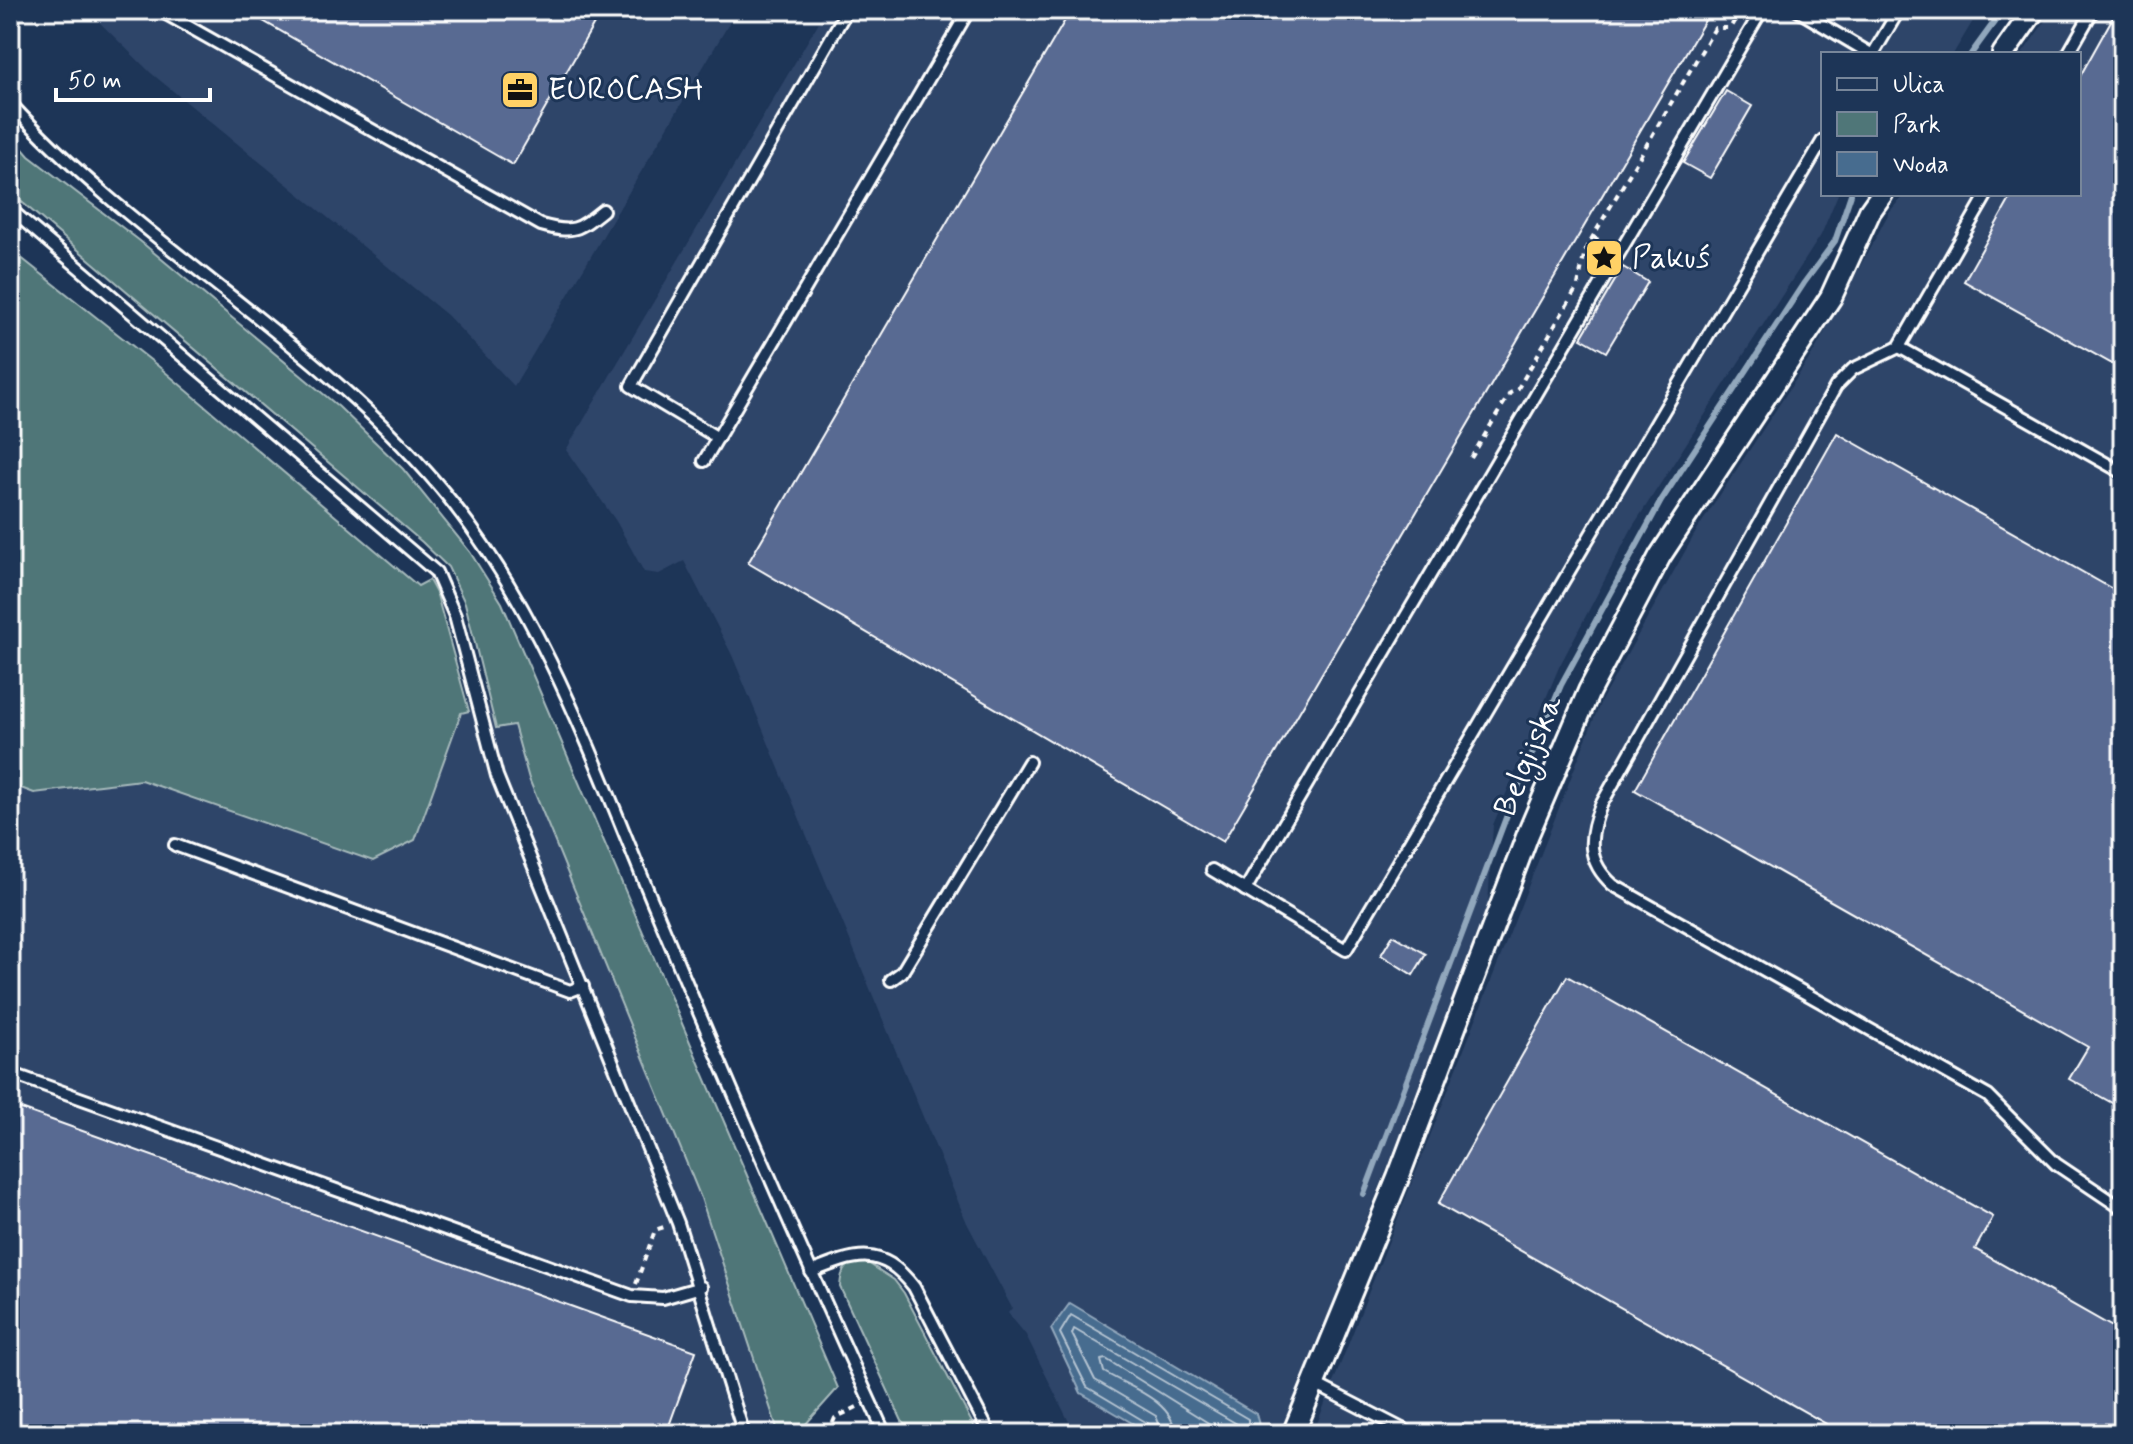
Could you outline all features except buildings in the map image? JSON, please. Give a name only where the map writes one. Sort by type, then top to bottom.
[{"type":"street","points":[[2004,52],[2034,10]]},
{"type":"street","name":"Belgijska","points":[[1293,1434],[1398,1178],[1528,834],[1589,691],[1660,556],[1831,297],[1870,211],[1881,196]]},
{"type":"lane","points":[[159,10],[541,225],[566,232],[582,226],[603,210]]},
{"type":"lane","points":[[718,438],[631,386],[847,10]]},
{"type":"lane","points":[[704,461],[969,10]]},
{"type":"lane","points":[[1245,890],[1762,10]]},
{"type":"lane","points":[[1797,10],[1869,52]]},
{"type":"lane","points":[[1873,52],[1899,10]]},
{"type":"lane","points":[[2069,52],[2093,10]]},
{"type":"lane","points":[[10,103],[104,191],[362,405],[432,478],[488,550],[557,674],[811,1272],[885,1434]]},
{"type":"lane","points":[[1212,870],[1346,950],[1821,143]]},
{"type":"lane","points":[[1986,196],[1899,347],[1853,369],[1836,386],[1601,805],[1591,829],[1590,847],[1600,874],[1613,885],[1988,1096],[2056,1164],[2123,1209]]},
{"type":"lane","points":[[10,209],[436,572],[455,616],[497,776],[678,1223],[701,1287],[744,1434]]},
{"type":"lane","points":[[1899,347],[2123,473]]},
{"type":"lane","points":[[891,980],[902,972],[1029,762]]},
{"type":"lane","points":[[175,845],[570,991],[583,986]]},
{"type":"lane","points":[[10,1073],[632,1296],[663,1298],[701,1287]]},
{"type":"lane","points":[[811,1272],[849,1257],[868,1255],[902,1271],[914,1287],[990,1434]]},
{"type":"lane","points":[[1315,1384],[1412,1434]]},
{"type":"path","points":[[1471,458],[1510,393],[1517,390],[1578,286],[1585,250],[1715,28],[1730,28],[1741,10]]},
{"type":"path","points":[[632,1296],[655,1230],[678,1223]]},
{"type":"path","points":[[828,1434],[835,1418],[870,1401]]},
{"type":"shaded area","points":[[87,10],[737,10],[514,386],[447,315],[151,73]]},
{"type":"shaded area","points":[[826,10],[1985,10],[1976,16],[1954,52],[1821,52],[1821,196],[1837,196],[1821,235],[1633,526],[1559,667],[1493,825],[1488,904],[1416,1097],[1279,1434],[1075,1434],[1026,1335],[1008,1313],[1012,1308],[967,1223],[732,655],[684,561],[659,574],[644,572],[616,521],[566,450]]},
{"type":"shaded area","points":[[2053,10],[2123,10],[2123,1434],[1313,1434],[1601,701],[1697,530],[1815,350],[1890,211],[1903,196],[2081,196],[2081,52],[2023,52]]},
{"type":"shaded area","points":[[532,696],[749,1218],[813,1434],[10,1434],[10,784],[34,793],[141,780],[374,861],[415,840],[461,713]]},
{"type":"green space","points":[[10,134],[29,156],[140,241],[339,407],[403,469],[470,552],[502,603],[838,1388],[797,1434],[779,1434],[701,1198],[529,779],[514,725],[496,728],[465,603],[448,567],[10,192]]},
{"type":"green space","points":[[10,249],[158,366],[418,586],[429,580],[437,595],[469,711],[461,713],[415,840],[373,861],[141,780],[34,793],[10,784]]},
{"type":"green space","points":[[865,1261],[894,1280],[904,1293],[978,1434],[908,1434],[840,1287],[846,1268]]},
{"type":"water","points":[[1070,1303],[1256,1414],[1259,1425],[1255,1434],[1151,1434],[1081,1393],[1051,1329]]},
{"type":"waterway","points":[[1972,52],[2003,10]]},
{"type":"waterway","points":[[1364,1194],[1513,799],[1561,685],[1661,501],[1804,283],[1835,241],[1850,196]]},
{"type":"place","name":"EUROCASH","points":[[520,90]]},
{"type":"place","name":"Pakuś","points":[[1604,258]]}]
